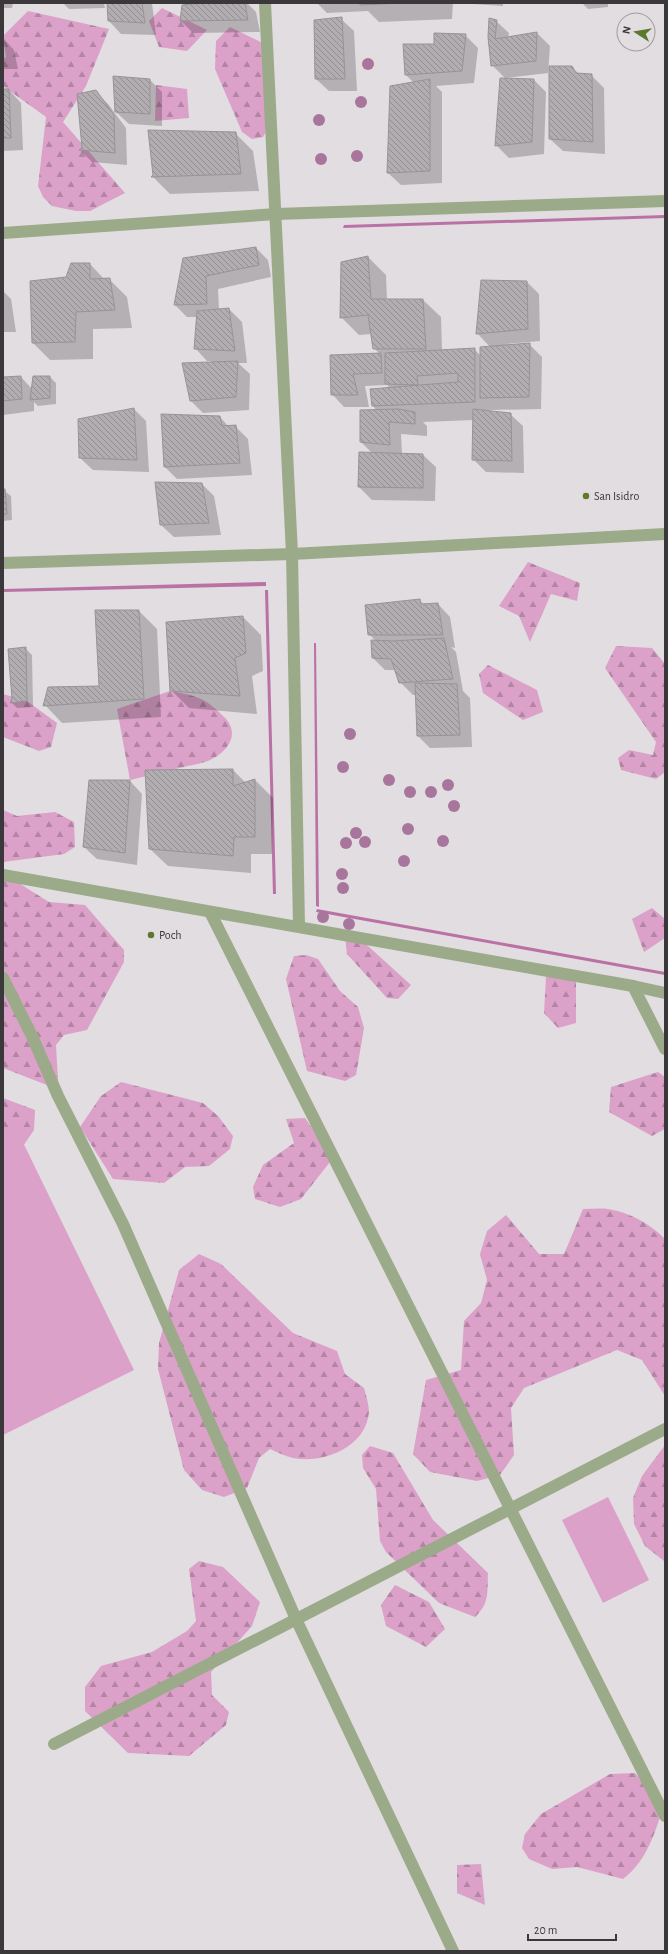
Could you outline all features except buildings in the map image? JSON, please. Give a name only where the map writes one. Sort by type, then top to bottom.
[{"type":"street","points":[[266,3],[292,554],[299,926]]},
{"type":"street","points":[[3,233],[276,214],[665,201]]},
{"type":"street","points":[[3,563],[292,554],[665,534]]},
{"type":"street","points":[[3,875],[210,912],[299,926],[665,993]]},
{"type":"street","points":[[210,912],[665,1816]]},
{"type":"street","points":[[3,978],[32,1036],[58,1096],[123,1224],[296,1619],[453,1951]]},
{"type":"street","points":[[633,986],[665,1049]]},
{"type":"street","points":[[54,1744],[665,1429]]},
{"type":"green space","points":[[162,8],[207,30],[187,51],[159,47],[149,21]]},
{"type":"green space","points":[[28,11],[109,29],[86,86],[63,122],[125,193],[90,211],[76,211],[52,206],[43,197],[38,186],[46,117],[3,86],[3,59],[6,57],[3,36]]},
{"type":"green space","points":[[230,27],[269,46],[269,126],[263,137],[252,139],[242,132],[215,69],[216,41]]},
{"type":"green space","points":[[156,85],[187,89],[189,118],[155,121]]},
{"type":"green space","points":[[528,562],[580,583],[577,601],[551,594],[530,642],[519,616],[499,606]]},
{"type":"green space","points":[[616,646],[652,648],[665,664],[665,772],[656,779],[621,770],[618,758],[629,750],[653,755],[656,742],[605,668]]},
{"type":"green space","points":[[488,665],[537,690],[543,712],[523,720],[483,693],[479,674]]},
{"type":"green space","points":[[170,691],[201,699],[213,706],[230,725],[232,732],[229,744],[220,754],[208,761],[130,780],[117,709]]},
{"type":"green space","points":[[3,694],[27,701],[57,723],[51,747],[39,751],[3,737]]},
{"type":"green space","points":[[3,810],[17,816],[55,812],[74,822],[75,847],[64,854],[3,862]]},
{"type":"green space","points":[[3,879],[17,882],[49,902],[85,905],[124,950],[124,962],[87,1030],[64,1035],[56,1045],[58,1081],[47,1085],[3,1068]]},
{"type":"green space","points":[[652,908],[665,919],[665,938],[644,952],[632,919]]},
{"type":"green space","points":[[345,936],[357,936],[411,985],[398,999],[387,998],[347,954]]},
{"type":"green space","points":[[306,955],[318,959],[340,991],[358,1007],[364,1028],[356,1075],[345,1081],[307,1071],[286,979],[294,956]]},
{"type":"green space","points":[[576,975],[576,1023],[558,1028],[544,1013],[546,977]]},
{"type":"green space","points":[[658,1072],[665,1077],[665,1129],[652,1136],[609,1112],[611,1087]]},
{"type":"green space","points":[[121,1082],[203,1103],[218,1116],[233,1136],[230,1149],[209,1166],[185,1167],[164,1183],[113,1179],[80,1127],[101,1096]]},
{"type":"green space","points":[[3,1098],[35,1110],[34,1130],[21,1149],[3,1152]]},
{"type":"green space","points":[[305,1118],[333,1158],[301,1199],[280,1207],[255,1199],[253,1187],[263,1165],[294,1143],[286,1119]]},
{"type":"green space","points":[[14,1124],[134,1370],[3,1435],[3,1129]]},
{"type":"green space","points":[[583,1209],[608,1209],[623,1213],[653,1228],[665,1239],[665,1396],[642,1360],[617,1350],[524,1388],[511,1408],[514,1455],[500,1475],[477,1481],[430,1472],[413,1454],[426,1380],[461,1370],[464,1321],[481,1303],[487,1280],[480,1254],[487,1231],[506,1215],[539,1254],[564,1254]]},
{"type":"green space","points":[[199,1254],[221,1264],[293,1333],[337,1351],[345,1374],[364,1388],[369,1409],[366,1424],[360,1435],[352,1444],[330,1455],[305,1459],[293,1458],[270,1449],[259,1458],[247,1488],[224,1497],[202,1490],[184,1470],[158,1369],[159,1343],[179,1270]]},
{"type":"green space","points":[[665,1445],[664,1561],[645,1546],[634,1524],[633,1498],[642,1476]]},
{"type":"green space","points":[[370,1446],[393,1453],[433,1520],[488,1573],[487,1597],[480,1612],[475,1617],[439,1603],[386,1552],[380,1541],[376,1489],[363,1468],[362,1455]]},
{"type":"green space","points":[[608,1497],[649,1580],[603,1603],[562,1520]]},
{"type":"green space","points":[[199,1561],[223,1567],[260,1602],[252,1626],[211,1672],[212,1695],[229,1712],[226,1725],[189,1756],[128,1753],[85,1711],[85,1687],[101,1666],[152,1652],[187,1631],[196,1621],[189,1569]]},
{"type":"green space","points":[[395,1585],[429,1602],[445,1629],[426,1647],[386,1626],[381,1605]]},
{"type":"green space","points":[[635,1773],[664,1803],[650,1845],[631,1872],[623,1879],[577,1867],[552,1869],[529,1859],[522,1848],[525,1834],[541,1814],[610,1774]]},
{"type":"green space","points":[[481,1864],[485,1905],[457,1893],[457,1865]]},
{"type":"shaded area","points":[[665,215],[665,218],[343,228],[344,225]]},
{"type":"shaded area","points":[[266,582],[266,586],[3,592],[3,589]]},
{"type":"shaded area","points":[[265,590],[268,590],[276,894],[273,894]]},
{"type":"shaded area","points":[[314,643],[316,643],[319,907],[316,906]]},
{"type":"shaded area","points":[[317,909],[665,972],[665,975],[316,912]]},
{"type":"place","name":"San Isidro","points":[[586,496]]},
{"type":"place","name":"Poch","points":[[151,935]]}]
